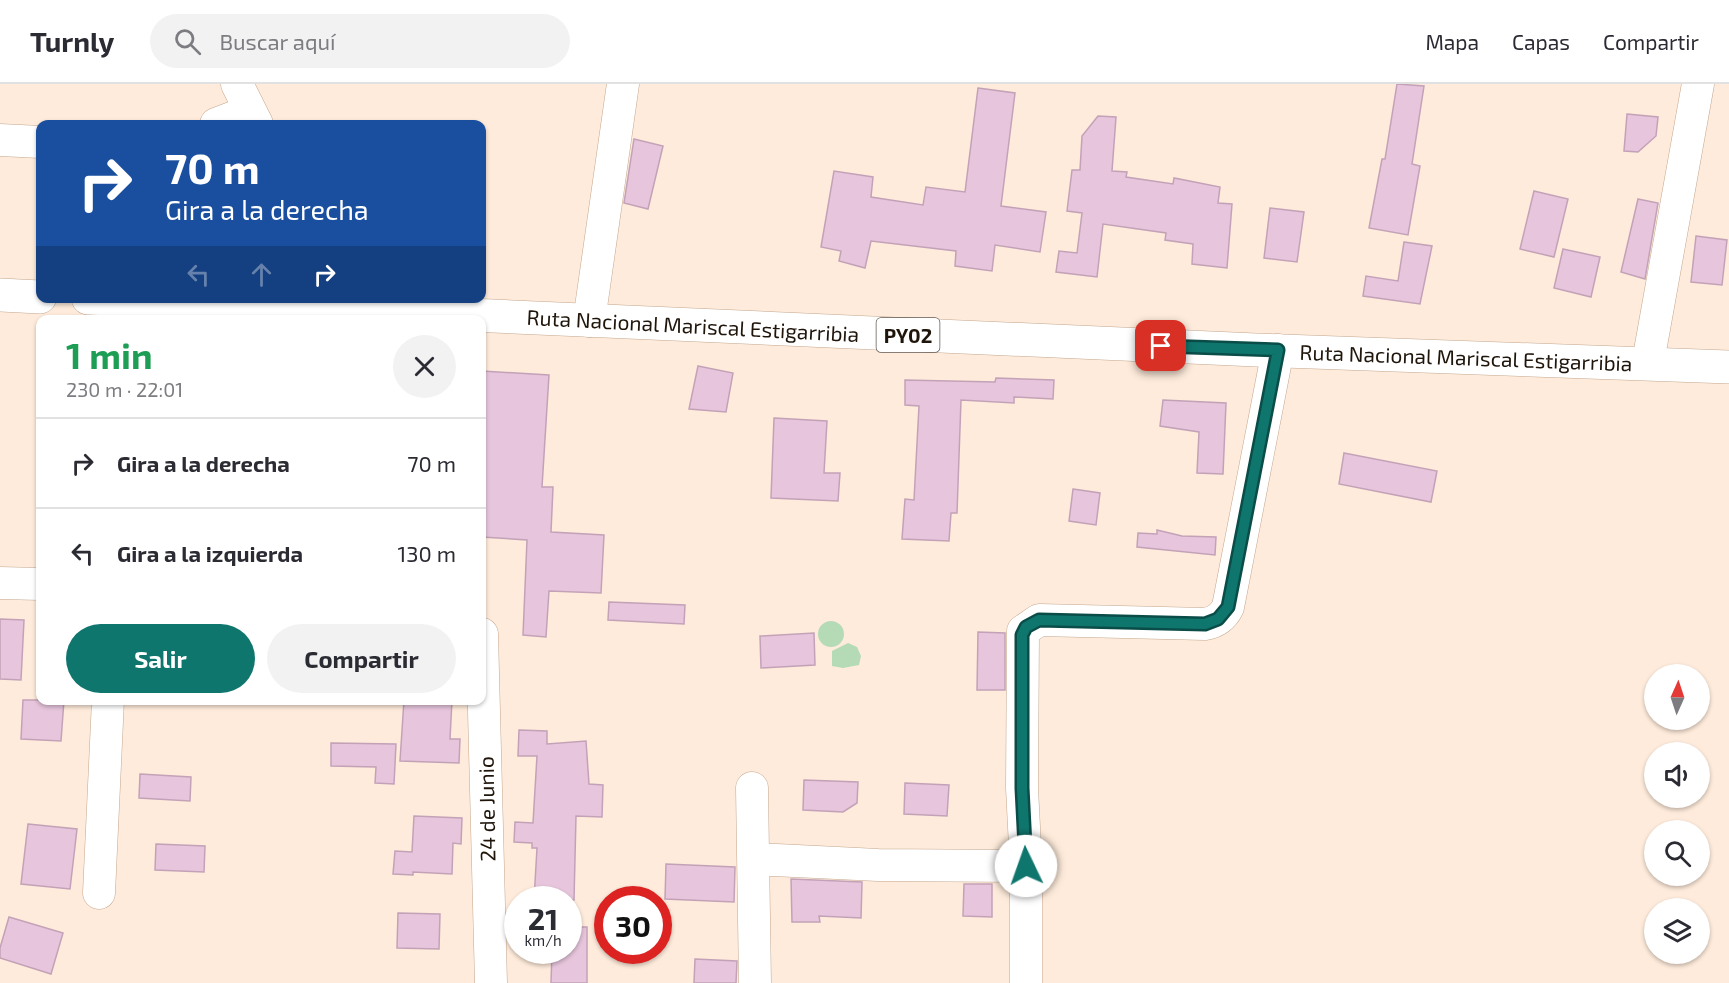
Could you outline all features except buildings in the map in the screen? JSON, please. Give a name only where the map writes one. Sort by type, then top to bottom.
[{"type":"main road","points":[[0,295],[36,297]]},
{"type":"main road","name":"Ruta Nacional Mariscal Estigarribia","points":[[208,303],[470,315]]},
{"type":"main road","name":"Ruta Nacional Mariscal Estigarribia","points":[[486,316],[1729,367]]},
{"type":"street","points":[[589,321],[623,84]]},
{"type":"street","points":[[1648,362],[1698,84]]},
{"type":"street","points":[[223,120],[248,106]]},
{"type":"street","points":[[0,140],[36,142]]},
{"type":"street","points":[[1026,983],[1026,866],[1022,788],[1023,631],[1039,620],[1205,624],[1224,614],[1231,595],[1278,350]]},
{"type":"street","points":[[0,583],[36,584]]},
{"type":"street","points":[[99,893],[108,705]]},
{"type":"street","name":"24 de Junio","points":[[484,705],[490,983]]},
{"type":"street","points":[[752,788],[755,983]]},
{"type":"street","points":[[754,859],[878,866],[1026,866]]},
{"type":"green space","points":[[831,621],[840,625],[844,634],[840,643],[831,647],[822,643],[818,634],[822,625]]},
{"type":"green space","points":[[848,643],[857,647],[861,656],[859,665],[843,668],[832,666],[832,651]]},
{"type":"route","points":[[1026,866],[1022,788],[1022,635],[1026,627],[1039,620],[1205,624],[1218,619],[1228,607],[1278,350],[1161,346]]}]
